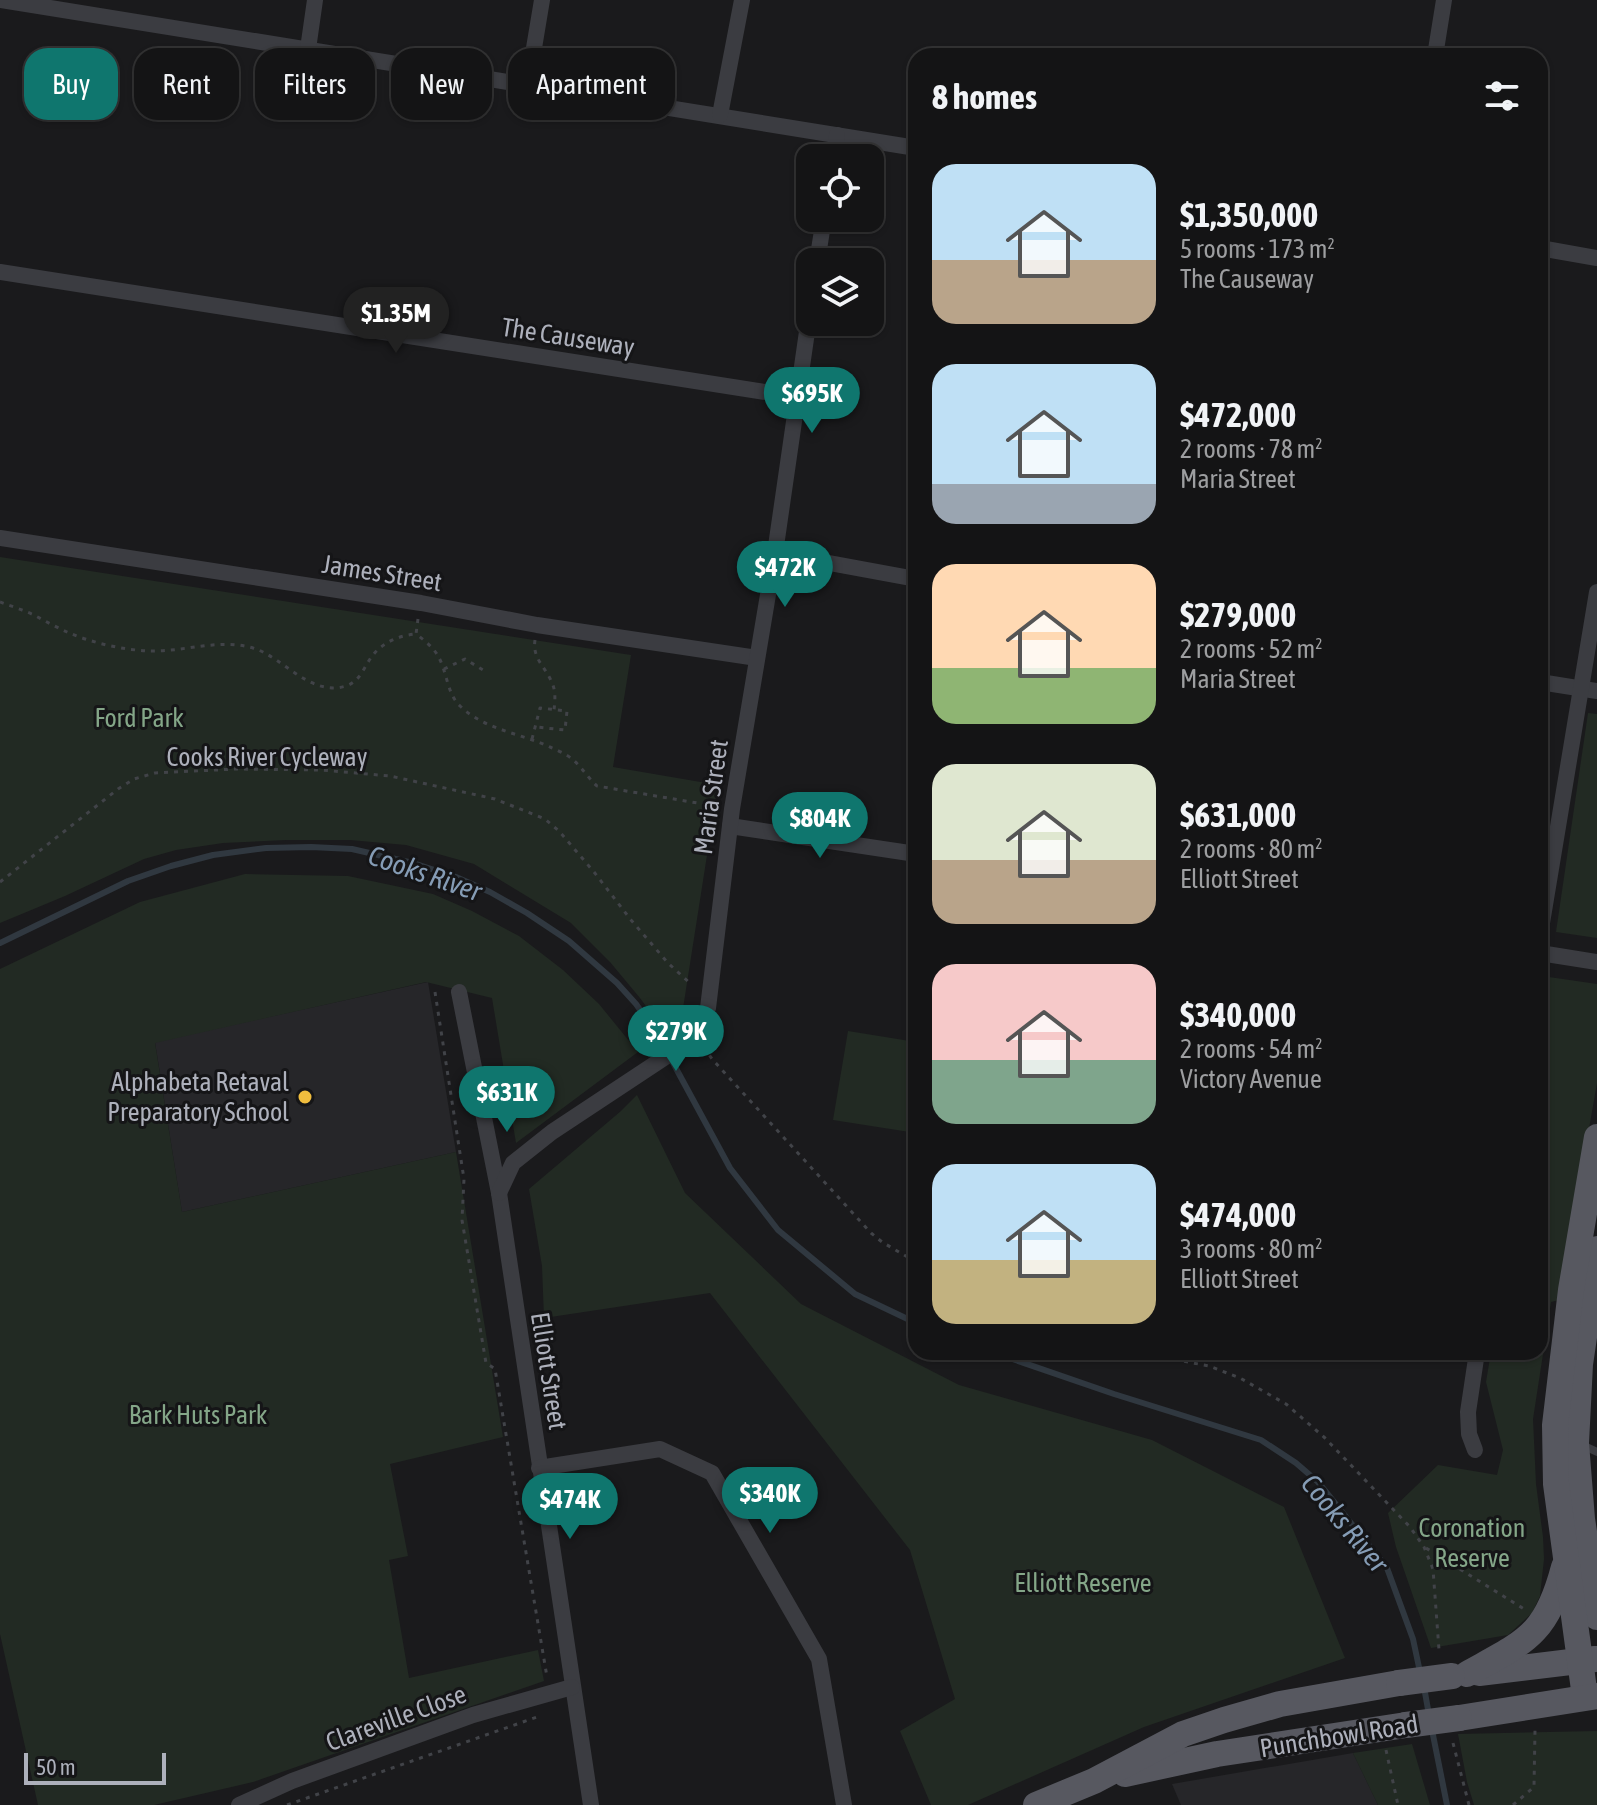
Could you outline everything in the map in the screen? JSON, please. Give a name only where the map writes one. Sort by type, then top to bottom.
[{"type":"main road","points":[[1591,1696],[1578,1661],[1556,1484],[1555,1425],[1571,1290],[1597,1137]]},
{"type":"main road","points":[[1597,1249],[1580,1364],[1586,1447],[1582,1519],[1597,1617]]},
{"type":"main road","points":[[1582,1519],[1597,1546]]},
{"type":"main road","points":[[1460,1675],[1530,1637],[1553,1605],[1567,1557]]},
{"type":"main road","name":"Punchbowl Road","points":[[1036,1805],[1094,1781],[1183,1734],[1280,1704],[1399,1683],[1578,1661]]},
{"type":"main road","name":"Punchbowl Road","points":[[1094,1781],[1217,1754],[1455,1727],[1591,1696]]},
{"type":"street","points":[[1,0],[65,5],[302,48]]},
{"type":"street","points":[[308,48],[315,0]]},
{"type":"street","points":[[534,48],[542,0]]},
{"type":"street","points":[[720,115],[742,0]]},
{"type":"street","points":[[1436,48],[1444,0]]},
{"type":"street","points":[[375,60],[508,81]]},
{"type":"street","points":[[675,108],[908,147]]},
{"type":"street","points":[[835,144],[837,135]]},
{"type":"street","points":[[1548,249],[1597,258]]},
{"type":"street","name":"The Causeway","points":[[0,272],[797,397]]},
{"type":"street","name":"Maria Street","points":[[692,1038],[708,1008],[732,809],[775,553],[806,336]]},
{"type":"street","name":"James Street","points":[[0,538],[757,658]]},
{"type":"street","points":[[775,553],[908,578]]},
{"type":"street","points":[[1548,896],[1590,689],[1597,592]]},
{"type":"street","points":[[1548,683],[1590,689]]},
{"type":"street","points":[[730,826],[908,853]]},
{"type":"street","points":[[1548,954],[1597,962]]},
{"type":"street","name":"Elliott Street","points":[[459,992],[499,1193],[591,1805]]},
{"type":"street","points":[[499,1193],[513,1163],[552,1132],[692,1038]]},
{"type":"street","points":[[1475,1450],[1468,1424],[1476,1360]]},
{"type":"street","points":[[539,1468],[660,1449],[712,1473],[819,1659],[844,1805]]},
{"type":"street","name":"Clareville Close","points":[[239,1805],[268,1799],[292,1781],[473,1715],[572,1687]]},
{"type":"path","points":[[0,602],[102,644],[149,651],[232,643],[256,648],[289,670],[325,687],[345,686],[359,678],[375,651],[391,641],[416,634],[438,655],[458,705],[489,726],[532,739],[572,758],[597,786],[732,809]]},
{"type":"path","points":[[416,634],[421,603]]},
{"type":"path","points":[[537,625],[534,648],[552,682],[554,710]]},
{"type":"path","points":[[444,669],[465,659],[483,670]]},
{"type":"path","points":[[532,739],[540,708],[567,711],[565,730],[536,727]]},
{"type":"path","name":"Cooks River Cycleway","points":[[0,882],[118,789],[134,779],[155,773],[236,769],[390,776],[495,799],[545,819],[586,861],[668,963],[692,984],[690,996]]},
{"type":"path","points":[[435,992],[464,1179],[462,1220],[486,1363],[495,1369],[547,1677]]},
{"type":"path","points":[[692,1038],[871,1233],[908,1257]]},
{"type":"path","points":[[1177,1360],[1209,1366],[1240,1378],[1286,1404],[1325,1438],[1410,1527],[1424,1547],[1433,1569],[1439,1650]]},
{"type":"path","points":[[1424,1547],[1535,1615]]},
{"type":"path","points":[[287,1805],[537,1717]]},
{"type":"path","points":[[1455,1727],[1469,1805]]},
{"type":"path","points":[[1513,1805],[1534,1787],[1535,1730]]},
{"type":"path","points":[[1396,1733],[1390,1773],[1398,1805]]},
{"type":"shaded area","name":"Alphabeta Retaval Preparatory School","points":[[428,982],[456,1152],[182,1212],[155,1042]]},
{"type":"shaded area","points":[[1353,1753],[1378,1805],[1181,1805],[1172,1784]]},
{"type":"green space","name":"Ford Park","points":[[0,557],[631,655],[613,767],[718,785],[679,1034],[670,1039],[610,962],[571,923],[474,864],[406,845],[350,840],[286,840],[223,843],[176,850],[144,859],[0,923]]},
{"type":"green space","points":[[1588,713],[1597,714],[1597,938],[1556,932]]},
{"type":"green space","name":"Bark Huts Park","points":[[245,874],[348,876],[433,894],[472,911],[519,936],[563,970],[599,1004],[638,1052],[516,1143],[492,998],[426,982],[155,1043],[182,1212],[456,1152],[503,1437],[390,1464],[408,1556],[389,1560],[409,1678],[538,1650],[544,1681],[253,1782],[154,1805],[38,1805],[0,1634],[0,969],[140,902]]},
{"type":"green space","name":"Coronation Reserve","points":[[1549,977],[1597,984],[1597,1083],[1559,1300],[1551,1302],[1548,1322]]},
{"type":"green space","points":[[848,1031],[908,1041],[908,1132],[833,1120]]},
{"type":"green space","name":"Elliott Reserve","points":[[637,1095],[685,1193],[801,1304],[959,1385],[1152,1440],[1284,1507],[1345,1658],[1144,1727],[968,1805],[931,1805],[900,1731],[955,1699],[910,1550],[710,1293],[544,1318],[542,1266],[529,1189]]},
{"type":"green space","name":"Coronation Reserve","points":[[1490,1360],[1542,1360],[1533,1419],[1544,1559],[1540,1596],[1532,1613],[1508,1635],[1431,1648],[1396,1547],[1388,1513],[1438,1465],[1497,1475],[1503,1450],[1486,1382]]},
{"type":"green space","points":[[1597,1731],[1597,1805],[1474,1805],[1458,1734]]},
{"type":"green space","points":[[1412,1744],[1430,1805],[1378,1805],[1353,1753]]},
{"type":"waterway","name":"Cooks River","points":[[0,943],[128,881],[213,855],[266,848],[352,849],[456,877],[527,913],[569,941],[617,983],[659,1037],[730,1168],[778,1230],[855,1294],[908,1319]]},
{"type":"waterway","name":"Cooks River","points":[[1015,1360],[1261,1440],[1296,1463],[1318,1482],[1387,1568],[1413,1639],[1420,1672]]},
{"type":"waterway","name":"Cooks River","points":[[1424,1687],[1429,1715]]},
{"type":"waterway","name":"Cooks River","points":[[1432,1730],[1447,1805]]},
{"type":"place","name":"Alphabeta Retaval Preparatory School","points":[[305,1097]]}]
